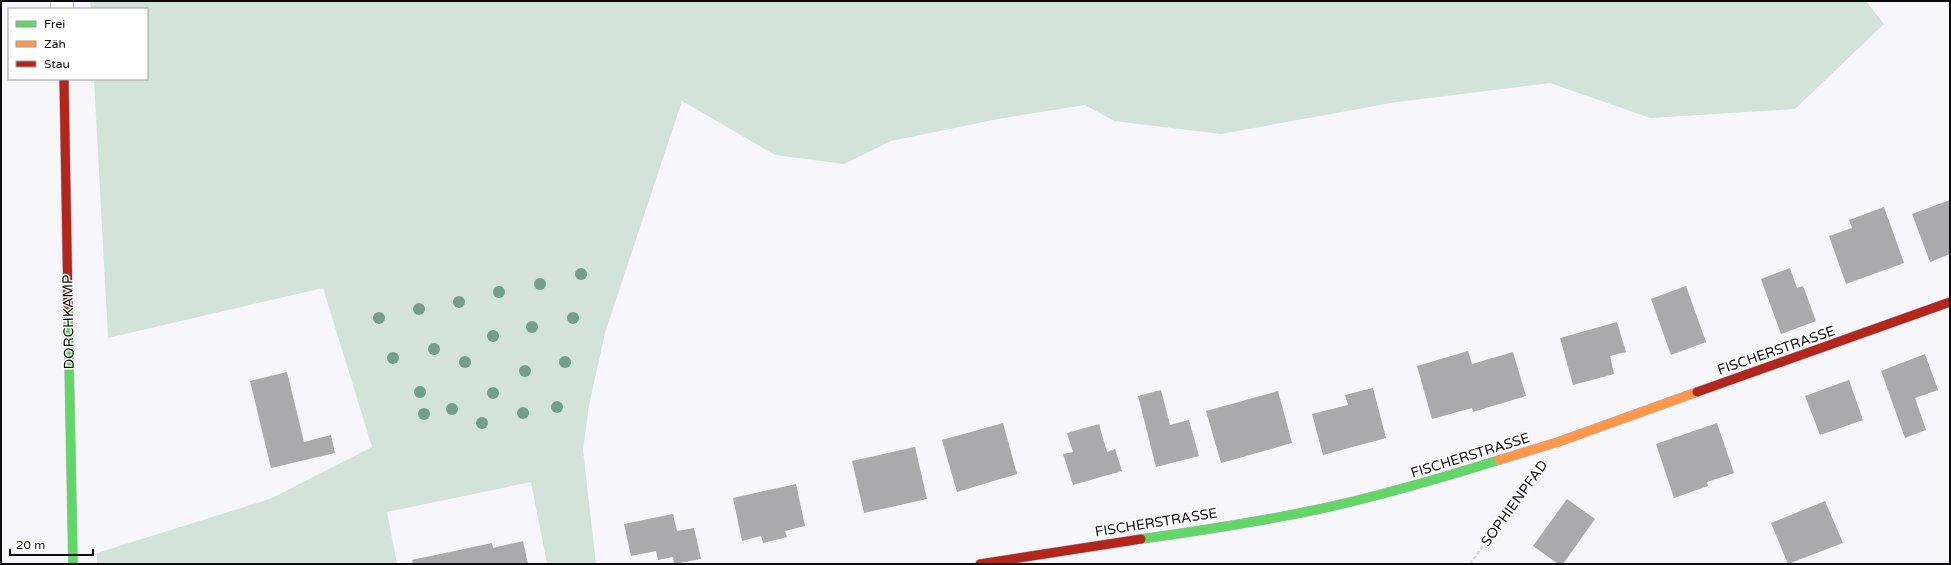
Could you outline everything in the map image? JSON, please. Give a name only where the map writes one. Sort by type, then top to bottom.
[{"type":"street","name":"DORCHKAMP","points":[[64,80],[74,564]]},
{"type":"street","name":"FISCHERSTRASSE","points":[[980,564],[1255,522],[1316,510],[1408,488],[1487,466],[1558,442],[1950,302]]},
{"type":"path","name":"SOPHIENPFAD","points":[[1470,564],[1535,474]]},
{"type":"shaded area","points":[[90,1],[1866,1],[1884,24],[1795,109],[1650,118],[1550,83],[1397,102],[1221,134],[1114,121],[1085,105],[998,119],[891,141],[844,164],[775,155],[682,101],[605,333],[589,405],[583,450],[596,564],[547,564],[531,482],[387,512],[397,564],[97,564],[97,553],[270,499],[372,447],[323,288],[108,338],[94,80],[148,80],[148,8],[91,8]]},
{"type":"building","points":[[1950,200],[1950,254],[1930,262],[1912,214]]},
{"type":"building","points":[[1884,207],[1904,263],[1846,284],[1829,236],[1852,228],[1849,220]]},
{"type":"building","points":[[1790,268],[1797,288],[1803,286],[1816,321],[1781,334],[1761,279]]},
{"type":"building","points":[[1686,286],[1706,342],[1671,355],[1651,299]]},
{"type":"building","points":[[1617,322],[1626,352],[1610,356],[1614,374],[1573,385],[1560,338]]},
{"type":"building","points":[[1468,351],[1472,364],[1513,352],[1526,396],[1473,412],[1472,408],[1432,419],[1417,366]]},
{"type":"building","points":[[1925,354],[1938,390],[1915,398],[1926,430],[1905,438],[1881,371]]},
{"type":"building","points":[[287,372],[304,442],[331,435],[335,453],[271,468],[250,381]]},
{"type":"building","points":[[1849,380],[1863,420],[1820,435],[1805,396]]},
{"type":"building","points":[[1373,388],[1386,438],[1323,455],[1312,414],[1348,405],[1345,395]]},
{"type":"building","points":[[1161,390],[1170,425],[1189,420],[1199,456],[1156,467],[1138,396]]},
{"type":"building","points":[[1278,391],[1292,443],[1221,463],[1206,411]]},
{"type":"building","points":[[1003,423],[1017,474],[957,492],[942,440]]},
{"type":"building","points":[[1717,423],[1734,473],[1707,482],[1708,486],[1674,498],[1656,444]]},
{"type":"building","points":[[1099,424],[1107,452],[1115,449],[1122,471],[1073,485],[1063,454],[1073,452],[1067,433]]},
{"type":"building","points":[[915,447],[927,499],[864,513],[852,461]]},
{"type":"building","points":[[796,484],[805,526],[785,531],[787,537],[763,543],[761,536],[742,541],[733,498]]},
{"type":"building","points":[[1567,499],[1595,519],[1563,564],[1558,564],[1533,546]]},
{"type":"building","points":[[1825,501],[1843,543],[1788,564],[1771,523]]},
{"type":"building","points":[[673,514],[677,531],[694,528],[701,559],[674,564],[673,557],[658,560],[656,551],[631,556],[624,524]]},
{"type":"building","points":[[523,541],[528,564],[413,564],[412,560],[492,543],[493,548]]},
{"type":"traffic: fast","points":[[68,305],[73,564]]},
{"type":"traffic: fast","points":[[1141,539],[1250,522],[1338,505],[1407,487],[1499,460]]},
{"type":"traffic: slow","points":[[1499,460],[1558,442],[1697,392]]},
{"type":"traffic: jam","points":[[64,80],[68,305]]},
{"type":"traffic: jam","points":[[1697,392],[1950,302]]},
{"type":"traffic: jam","points":[[980,564],[1141,539]]}]
